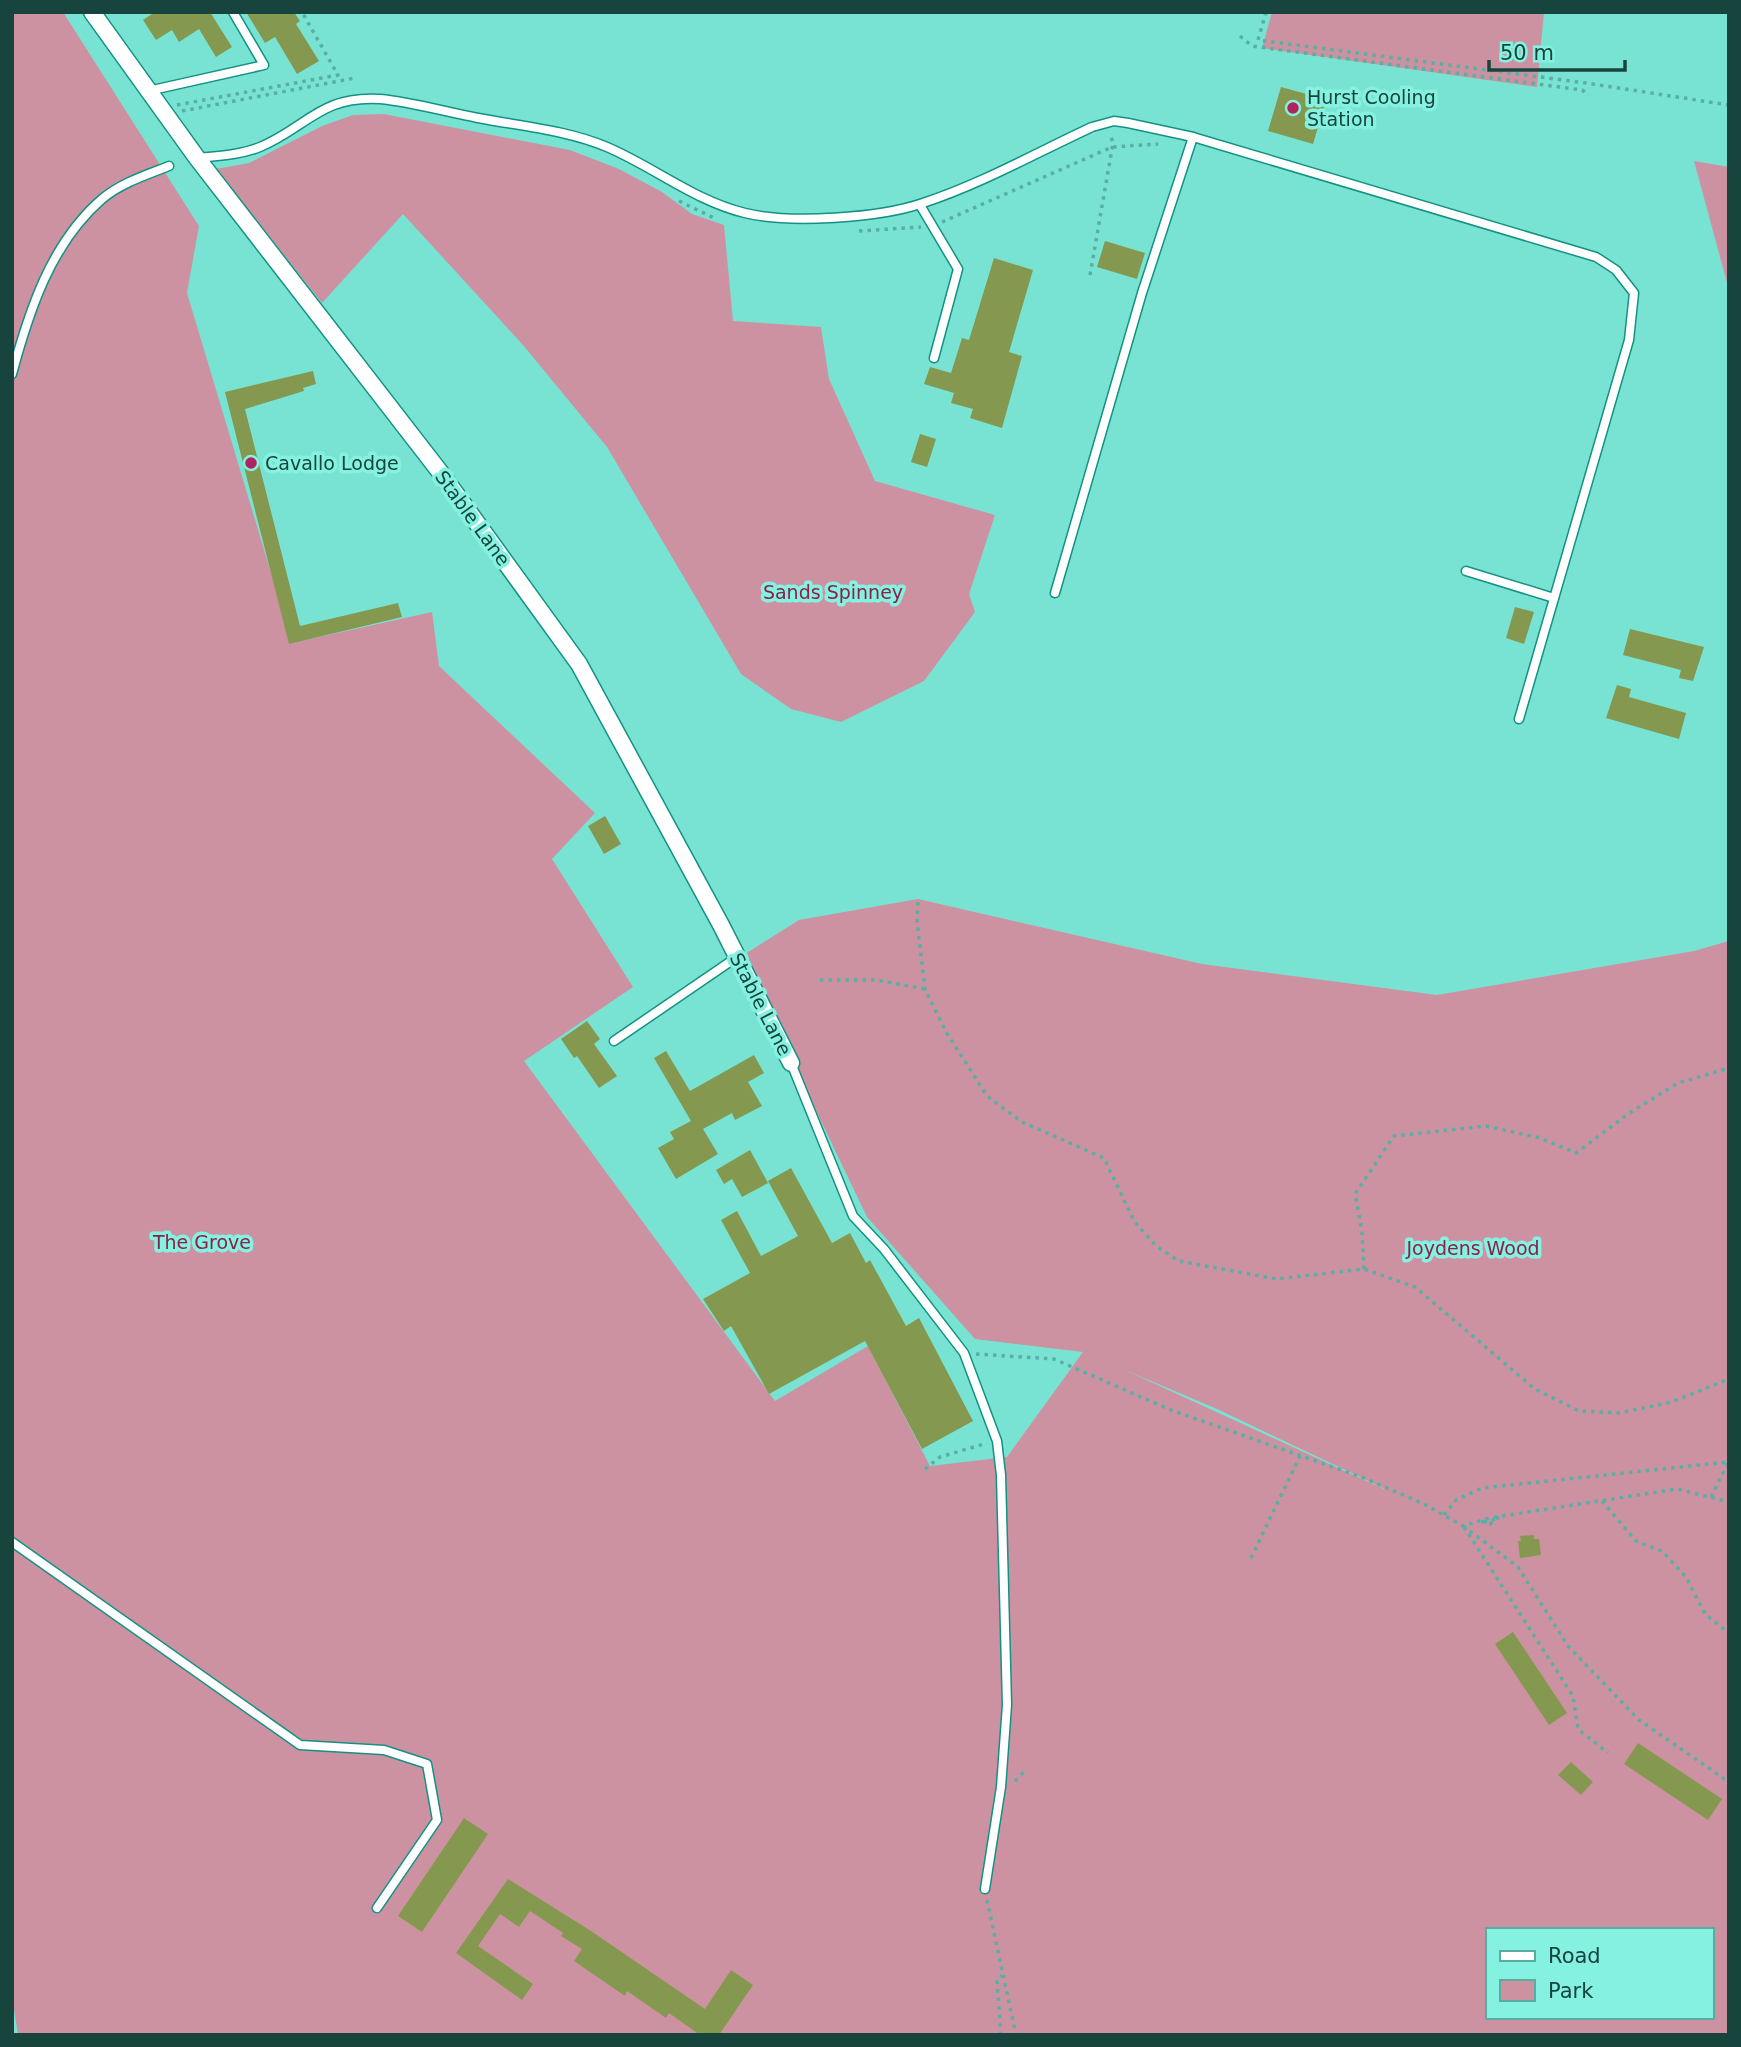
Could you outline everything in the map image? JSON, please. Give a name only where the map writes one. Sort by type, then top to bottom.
[{"type":"street","name":"Stable Lane","points":[[92,12],[198,158],[440,472],[579,664],[791,1063]]},
{"type":"lane","points":[[148,91],[264,65],[233,12]]},
{"type":"lane","points":[[198,158],[244,153],[261,147],[310,115],[345,101],[382,99],[586,140],[618,152],[701,197],[747,213],[798,219],[920,205],[1103,123],[1128,123],[1193,136],[1596,257],[1615,270],[1634,293],[1629,340],[1519,719]]},
{"type":"lane","points":[[1055,593],[1142,293],[1193,136]]},
{"type":"lane","points":[[12,374],[33,306],[55,256],[79,222],[103,198],[129,181],[169,166]]},
{"type":"lane","points":[[920,205],[958,269],[934,358]]},
{"type":"lane","points":[[1466,571],[1554,598]]},
{"type":"lane","points":[[614,1041],[737,957]]},
{"type":"lane","points":[[791,1063],[853,1216],[884,1249],[964,1353],[997,1441],[1002,1475],[1007,1705],[1001,1787],[985,1889]]},
{"type":"lane","points":[[12,1542],[300,1745],[384,1750],[427,1764],[437,1820],[377,1908]]},
{"type":"path","points":[[1266,12],[1258,40],[1586,83],[1729,105]]},
{"type":"path","points":[[1240,36],[1252,46],[1582,90],[1589,95]]},
{"type":"path","points":[[166,115],[355,78]]},
{"type":"path","points":[[1090,275],[1112,147],[1112,138],[1108,133]]},
{"type":"path","points":[[850,231],[901,229],[933,224],[1112,147],[1158,144]]},
{"type":"path","points":[[676,199],[695,211],[720,220]]},
{"type":"path","points":[[918,902],[917,921],[925,989],[946,1032],[987,1096],[1022,1122],[1104,1158],[1134,1221],[1156,1247],[1167,1254],[1179,1261],[1276,1279],[1364,1269],[1415,1287],[1535,1389],[1579,1411],[1619,1413],[1672,1402],[1729,1378]]},
{"type":"path","points":[[820,980],[876,980],[925,989]]},
{"type":"path","points":[[1364,1269],[1362,1231],[1355,1194],[1394,1136],[1486,1126],[1540,1138],[1576,1153],[1628,1114],[1678,1083],[1729,1068]]},
{"type":"path","points":[[964,1353],[1054,1359],[1171,1410],[1364,1478],[1444,1515],[1518,1567],[1568,1646],[1639,1720],[1729,1782]]},
{"type":"path","points":[[925,1469],[940,1457],[997,1441]]},
{"type":"path","points":[[1251,1558],[1300,1456]]},
{"type":"path","points":[[1444,1515],[1456,1500],[1482,1488],[1729,1462]]},
{"type":"path","points":[[1711,1497],[1729,1462]]},
{"type":"path","points":[[1463,1526],[1499,1517],[1677,1489],[1729,1502]]},
{"type":"path","points":[[1602,1501],[1636,1541],[1662,1550],[1686,1577],[1705,1614],[1729,1633]]},
{"type":"path","points":[[1463,1526],[1573,1696],[1578,1728],[1608,1753]]},
{"type":"path","points":[[985,1889],[1016,2035]]},
{"type":"path","points":[[1001,2035],[997,1981],[1002,1975]]},
{"type":"green space","points":[[12,12],[63,12],[199,226],[187,293],[292,643],[432,612],[439,666],[595,813],[552,859],[633,987],[524,1061],[775,1401],[868,1346],[930,1466],[1007,1457],[1083,1352],[975,1339],[867,1217],[742,956],[799,920],[918,899],[1202,964],[1437,995],[1694,951],[1729,941],[1729,2035],[18,2035],[12,1996]],"holes":[[[1125,1370],[1217,1409],[1385,1489]]]},
{"type":"green space","points":[[1272,12],[1544,12],[1537,87],[1262,48]]},
{"type":"green space","name":"Sands Spinney","points":[[384,114],[570,150],[619,169],[662,192],[692,214],[724,225],[733,321],[821,327],[829,379],[875,481],[995,515],[969,594],[975,612],[924,681],[841,722],[791,709],[741,674],[607,447],[523,345],[403,214],[322,303],[216,169],[249,163],[322,126],[353,115]]},
{"type":"green space","points":[[1694,161],[1729,167],[1729,290]]},
{"type":"building","points":[[155,12],[210,12],[232,47],[216,57],[199,29],[179,42],[172,30],[156,40],[143,20]]},
{"type":"building","points":[[246,12],[294,12],[300,21],[296,24],[319,61],[297,74],[275,37],[265,43]]},
{"type":"building","name":"Hurst Cooling Station","points":[[1281,87],[1314,96],[1312,103],[1324,107],[1313,144],[1268,131]]},
{"type":"building","points":[[1105,241],[1145,253],[1137,279],[1097,267]]},
{"type":"building","points":[[994,258],[1033,270],[1009,352],[1022,356],[1002,428],[970,418],[973,409],[951,403],[954,393],[924,384],[930,367],[951,373],[962,338],[969,340]]},
{"type":"building","name":"Cavallo Lodge","points":[[313,371],[316,384],[303,388],[304,391],[245,409],[300,626],[398,603],[402,617],[289,644],[225,392]]},
{"type":"building","points":[[920,434],[936,439],[927,467],[911,462]]},
{"type":"building","points":[[1515,607],[1534,612],[1524,644],[1506,638]]},
{"type":"building","points":[[1630,629],[1704,647],[1693,681],[1679,678],[1681,670],[1623,655]]},
{"type":"building","points":[[1617,685],[1631,689],[1629,697],[1686,713],[1679,739],[1606,718]]},
{"type":"building","points":[[605,816],[621,844],[604,854],[588,826]]},
{"type":"building","points":[[587,1021],[600,1039],[594,1044],[617,1076],[599,1088],[577,1056],[574,1058],[561,1039]]},
{"type":"building","points":[[666,1051],[690,1091],[754,1055],[764,1073],[748,1082],[762,1106],[735,1120],[732,1113],[703,1129],[718,1154],[676,1179],[658,1148],[674,1139],[670,1132],[691,1121],[654,1058]]},
{"type":"building","points":[[750,1150],[768,1183],[742,1197],[732,1179],[724,1184],[716,1170]]},
{"type":"building","points":[[791,1168],[832,1243],[850,1233],[866,1263],[870,1260],[906,1326],[919,1318],[973,1421],[922,1449],[865,1341],[769,1394],[731,1326],[724,1331],[703,1299],[750,1273],[721,1220],[737,1211],[761,1256],[798,1236],[768,1181]]},
{"type":"building","points":[[1534,1535],[1534,1539],[1539,1539],[1541,1555],[1520,1558],[1520,1536]]},
{"type":"building","points":[[1513,1632],[1567,1713],[1549,1725],[1495,1644]]},
{"type":"building","points":[[1638,1743],[1722,1799],[1708,1820],[1624,1764]]},
{"type":"building","points":[[1571,1762],[1593,1782],[1581,1795],[1558,1775]]},
{"type":"building","points":[[464,1818],[488,1834],[422,1932],[398,1916]]},
{"type":"building","points":[[508,1879],[591,1931],[705,2009],[731,1970],[753,1985],[719,2035],[700,2035],[669,2013],[666,2018],[627,1991],[625,1996],[574,1961],[582,1949],[530,1911],[519,1927],[500,1914],[478,1946],[533,1984],[522,2000],[456,1953]]},
{"type":"place","name":"Hurst Cooling Station","points":[[1293,108]]},
{"type":"place","name":"Cavallo Lodge","points":[[251,463]]},
{"type":"park label","name":"The Grove","points":[[202,1242]]},
{"type":"park label","name":"Joydens Wood","points":[[1473,1248]]}]
